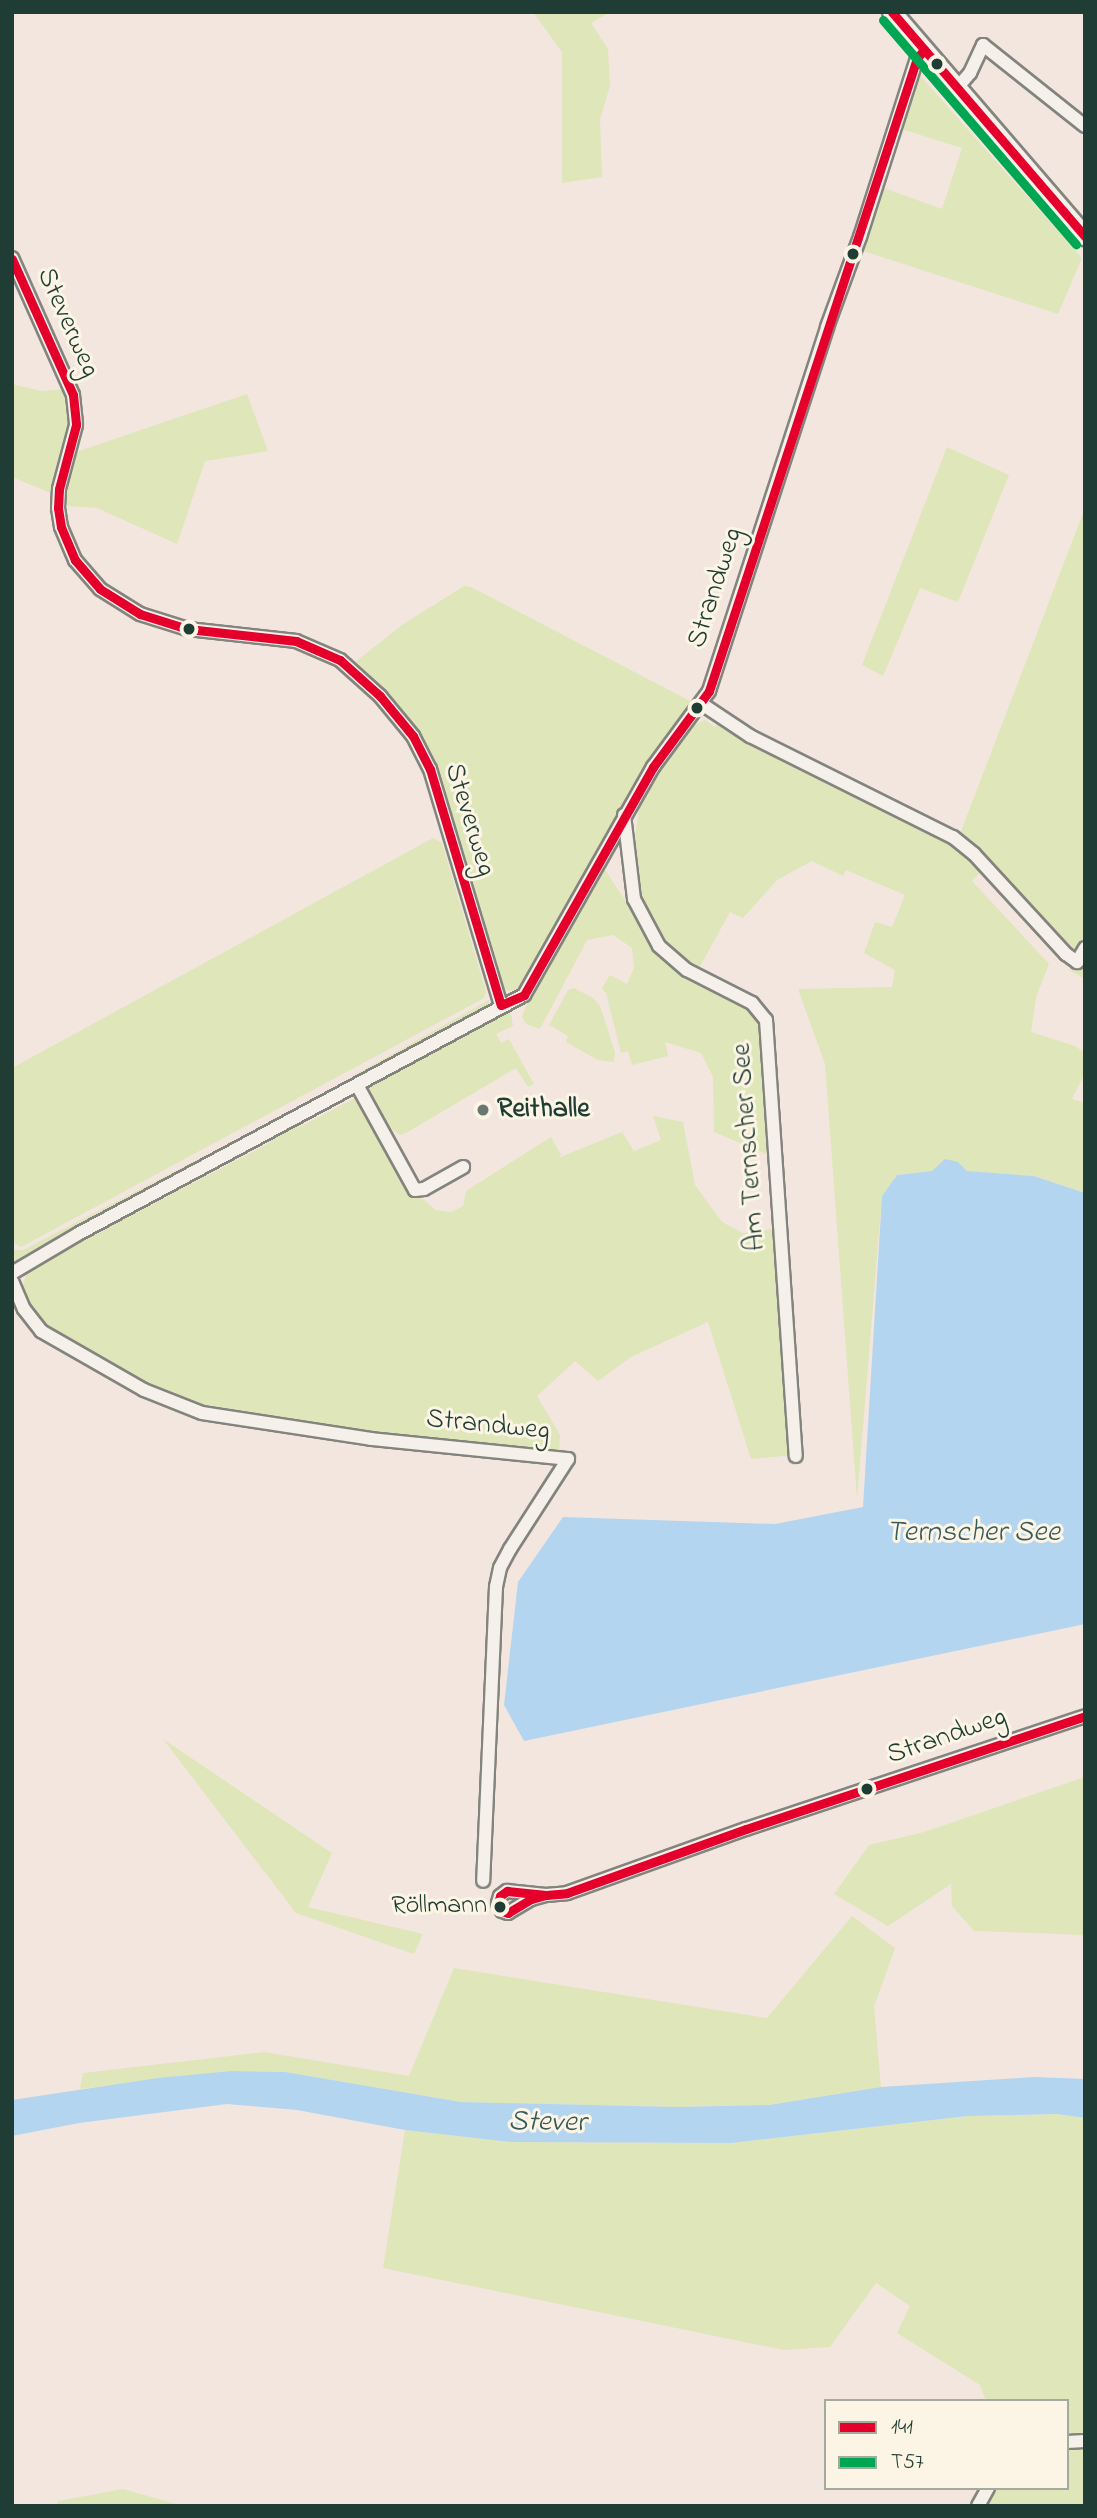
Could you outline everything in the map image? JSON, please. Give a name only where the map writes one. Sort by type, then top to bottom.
[{"type":"main road","points":[[892,12],[1085,236]]},
{"type":"street","points":[[957,88],[970,73],[983,45],[1085,126]]},
{"type":"street","name":"Strandweg","points":[[12,1273],[78,1234],[356,1086],[500,1005],[524,995],[653,767],[709,691],[917,58],[924,50]]},
{"type":"street","name":"Steverweg","points":[[12,258],[73,395],[76,425],[59,489],[58,508],[61,527],[75,559],[100,589],[140,614],[188,629],[296,641],[340,660],[380,696],[413,736],[430,769],[500,1005]]},
{"type":"street","points":[[702,704],[750,736],[965,845],[1051,939],[1077,962],[1085,948]]},
{"type":"street","name":"Am Ternscher See","points":[[624,815],[634,899],[659,946],[687,970],[752,1003],[766,1020],[796,1456]]},
{"type":"street","points":[[356,1086],[415,1190],[424,1189],[463,1167]]},
{"type":"street","name":"Strandweg","points":[[12,1281],[24,1309],[41,1331],[144,1390],[202,1413],[371,1439],[568,1459],[505,1558],[496,1587],[483,1881]]},
{"type":"street","name":"Strandweg","points":[[545,1895],[567,1893],[746,1829],[1085,1716]]},
{"type":"street","points":[[978,2506],[987,2490]]},
{"type":"green space","points":[[533,12],[610,12],[591,23],[608,49],[610,86],[600,119],[602,177],[562,183],[562,52]]},
{"type":"green space","points":[[916,71],[1082,258],[1058,314],[860,250],[881,187],[942,209],[962,148],[898,128]]},
{"type":"green space","points":[[12,384],[42,391],[66,389],[70,415],[65,453],[53,494],[12,477]]},
{"type":"green space","points":[[247,394],[268,451],[205,461],[177,544],[97,508],[68,506],[65,500],[73,453]]},
{"type":"green space","points":[[947,447],[1009,475],[958,602],[920,588],[883,676],[862,665]]},
{"type":"green space","points":[[1085,508],[1085,979],[1069,970],[1073,963],[983,869],[972,881],[1049,964],[1036,997],[1031,1032],[1075,1046],[1085,1053],[1085,1073],[1072,1099],[1085,1103],[1085,1193],[1034,1176],[967,1171],[958,1162],[932,1171],[897,1175],[882,1196],[857,1499],[825,1064],[798,989],[892,987],[895,970],[864,953],[875,922],[892,927],[905,895],[846,870],[843,876],[812,861],[777,880],[743,918],[730,912],[698,970],[665,948],[639,901],[634,847],[640,799],[692,726],[705,720],[715,727],[721,720],[748,740],[865,801],[953,840],[958,839]]},
{"type":"green space","points":[[464,586],[471,587],[694,703],[652,760],[606,832],[525,980],[517,989],[510,991],[498,987],[420,737],[400,710],[354,663],[402,625]]},
{"type":"green space","points":[[433,838],[442,843],[486,991],[484,998],[21,1247],[12,1242],[12,1068]]},
{"type":"green space","points":[[602,865],[663,959],[751,1005],[766,1020],[771,1156],[714,1132],[713,1077],[701,1053],[665,1042],[668,1056],[632,1065],[628,1051],[621,1053],[606,993],[602,988],[610,975],[627,984],[634,968],[632,948],[613,935],[587,940],[540,1029],[526,1024],[522,1017],[529,996]]},
{"type":"green space","points":[[574,988],[593,998],[600,1006],[615,1052],[614,1062],[598,1060],[566,1042],[568,1036],[549,1025],[568,990]]},
{"type":"green space","points":[[489,1000],[489,1006],[483,1012],[356,1082],[353,1076]]},
{"type":"green space","points":[[506,1010],[511,1014],[513,1026],[496,1034],[501,1043],[509,1039],[534,1084],[528,1087],[516,1068],[406,1133],[400,1135],[385,1124],[367,1091],[370,1084]]},
{"type":"green space","points":[[348,1079],[352,1084],[266,1154],[262,1149]]},
{"type":"green space","points":[[359,1096],[414,1196],[426,1201],[435,1210],[451,1212],[463,1206],[466,1191],[551,1137],[561,1155],[558,1158],[622,1132],[634,1151],[661,1140],[653,1116],[683,1122],[695,1185],[722,1222],[743,1233],[779,1228],[795,1455],[751,1459],[708,1322],[631,1357],[598,1381],[575,1361],[537,1396],[560,1435],[559,1453],[344,1431],[207,1409],[162,1394],[42,1327],[22,1290],[27,1270]]},
{"type":"green space","points":[[241,1137],[245,1142],[16,1264],[12,1263],[12,1250],[23,1250]]},
{"type":"green space","points":[[163,1739],[332,1853],[308,1907],[423,1934],[414,1954],[296,1913]]},
{"type":"green space","points":[[1085,1777],[1085,1935],[974,1931],[952,1906],[951,1884],[888,1926],[834,1894],[869,1845],[924,1832]]},
{"type":"green space","points":[[852,1916],[895,1948],[874,2007],[881,2087],[769,2105],[678,2107],[461,2102],[284,2072],[231,2071],[80,2089],[83,2073],[264,2052],[409,2076],[454,1968],[767,2018]]},
{"type":"green space","points":[[1058,2114],[1085,2118],[1085,2433],[1069,2435],[1069,2399],[985,2399],[980,2385],[897,2333],[910,2306],[876,2283],[830,2347],[784,2350],[383,2268],[405,2130],[511,2142],[731,2143],[968,2116]]},
{"type":"green space","points":[[1069,2449],[1085,2449],[1085,2506],[983,2506],[993,2490],[1069,2490]]},
{"type":"green space","points":[[123,2489],[183,2506],[57,2506],[58,2501]]},
{"type":"water","name":"Ternscher See","points":[[945,1159],[958,1162],[967,1171],[1034,1176],[1085,1193],[1085,1624],[524,1741],[504,1705],[518,1582],[563,1517],[775,1524],[863,1507],[882,1196],[897,1175],[932,1171]]},
{"type":"water","name":"Stever","points":[[231,2071],[285,2072],[461,2102],[678,2107],[769,2105],[881,2087],[1034,2077],[1085,2079],[1085,2118],[1057,2114],[968,2116],[731,2143],[511,2142],[405,2130],[297,2110],[227,2104],[79,2123],[12,2136],[12,2100],[158,2078]]},
{"type":"transit line","name":"141","points":[[892,12],[1085,236]]},
{"type":"transit line","name":"T57","points":[[883,20],[1076,244]]},
{"type":"transit line","name":"141","points":[[501,1005],[524,995],[653,767],[709,691],[917,58],[924,50]]},
{"type":"transit line","name":"141","points":[[12,259],[73,395],[76,425],[59,489],[58,508],[61,527],[75,560],[100,589],[140,614],[188,629],[296,641],[340,660],[380,696],[413,736],[430,769],[501,1005]]},
{"type":"transit line","name":"141","points":[[546,1895],[567,1893],[746,1829],[1085,1716]]},
{"type":"transit line","name":"141","points":[[507,1891],[546,1895],[531,1899],[508,1913],[502,1911],[498,1903],[500,1896],[507,1891]]},
{"type":"place","name":"Reithalle","points":[[483,1110]]},
{"type":"place","name":"Röllmann","points":[[500,1907]]}]
